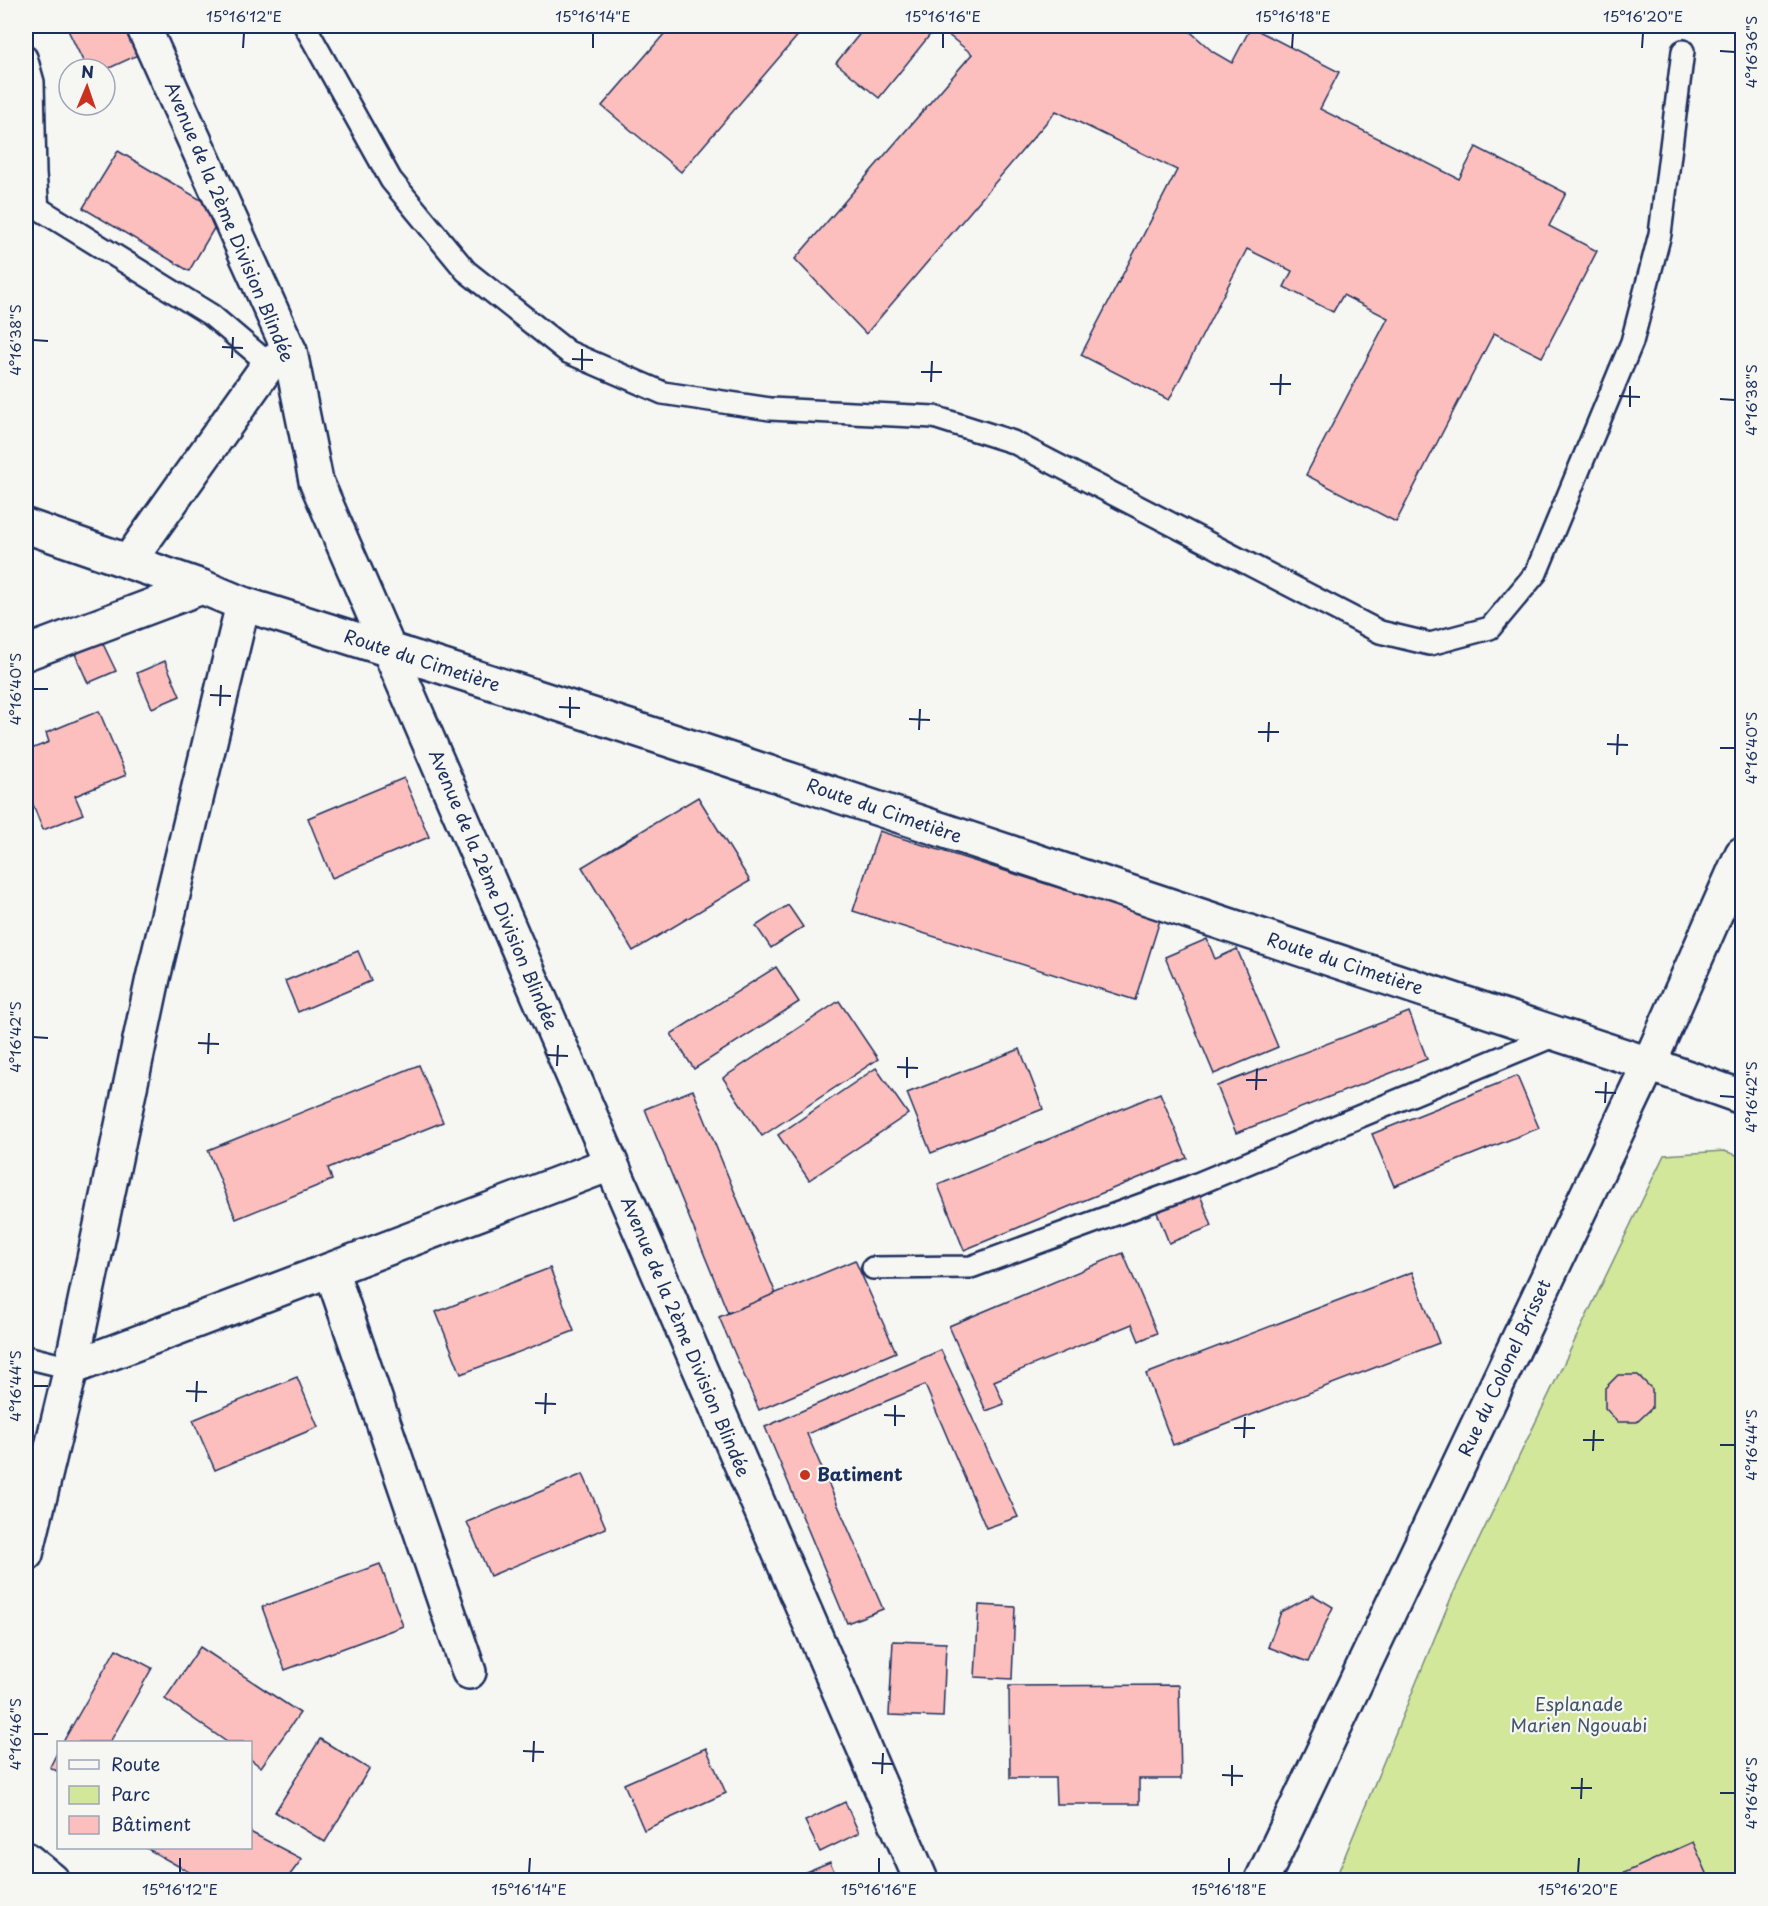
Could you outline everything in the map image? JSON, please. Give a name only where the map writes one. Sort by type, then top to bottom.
[{"type":"street","name":"Avenue de la 2ème Division Blindée","points":[[143,26],[279,358],[316,481],[391,650],[610,1164],[921,1881]]},
{"type":"street","points":[[129,561],[279,358]]},
{"type":"street","name":"Route du Cimetière","points":[[26,526],[202,587],[243,604],[795,781],[1743,1097]]},
{"type":"street","points":[[26,653],[202,587]]},
{"type":"street","points":[[26,1554],[71,1368],[153,978],[243,604]]},
{"type":"street","name":"Rue du Colonel Brisset","points":[[1262,1881],[1649,1064],[1743,854]]},
{"type":"street","points":[[71,1368],[610,1164]]},
{"type":"street","points":[[331,1270],[469,1672]]},
{"type":"street","points":[[26,1859],[52,1881]]},
{"type":"lane","points":[[305,26],[398,189],[466,272],[568,352],[663,393],[770,409],[934,417],[1013,442],[1380,632],[1430,644],[1490,628],[1536,573],[1632,342],[1660,234],[1683,51]]},
{"type":"lane","points":[[26,57],[33,82],[30,171],[32,206],[279,358]]},
{"type":"lane","points":[[873,1268],[971,1267],[1190,1187],[1558,1035]]},
{"type":"lane","points":[[26,1357],[71,1368]]},
{"type":"green space","name":"Esplanade Marien Ngouabi","points":[[1724,1151],[1742,1157],[1742,1880],[1335,1880],[1451,1598],[1664,1155]]},
{"type":"building","points":[[66,26],[127,26],[140,54],[117,65],[117,57],[81,57]]},
{"type":"building","points":[[671,26],[806,26],[681,172],[602,106]]},
{"type":"building","points":[[866,26],[937,26],[879,98],[836,63]]},
{"type":"building","points":[[937,26],[1184,26],[1213,52],[1232,63],[1251,27],[1339,72],[1320,109],[1459,179],[1476,147],[1566,193],[1549,226],[1597,251],[1542,357],[1494,333],[1396,522],[1306,475],[1388,318],[1343,295],[1333,312],[1284,287],[1292,271],[1247,249],[1169,400],[1081,355],[1177,170],[1056,111],[866,334],[795,259],[972,54]]},
{"type":"building","points":[[118,151],[223,213],[189,271],[83,208]]},
{"type":"building","points":[[102,642],[116,671],[88,683],[75,654]]},
{"type":"building","points":[[165,661],[180,696],[152,708],[137,673]]},
{"type":"building","points":[[99,711],[126,775],[75,796],[83,814],[43,830],[26,787],[26,751],[49,742],[46,733]]},
{"type":"building","points":[[404,778],[429,837],[332,878],[308,818]]},
{"type":"building","points":[[698,797],[750,881],[633,951],[582,867]]},
{"type":"building","points":[[879,831],[1160,920],[1135,1000],[853,911]]},
{"type":"building","points":[[788,905],[803,927],[771,948],[756,926]]},
{"type":"building","points":[[1207,939],[1215,959],[1237,949],[1278,1047],[1214,1074],[1165,957]]},
{"type":"building","points":[[358,951],[371,981],[298,1012],[285,981]]},
{"type":"building","points":[[776,967],[799,1002],[694,1069],[671,1034]]},
{"type":"building","points":[[839,1001],[878,1059],[762,1136],[723,1078]]},
{"type":"building","points":[[1409,1012],[1427,1059],[1236,1133],[1217,1086]]},
{"type":"building","points":[[1020,1049],[1043,1109],[931,1153],[907,1093]]},
{"type":"building","points":[[419,1065],[443,1122],[328,1168],[332,1180],[236,1219],[208,1150]]},
{"type":"building","points":[[876,1068],[908,1114],[809,1180],[778,1135]]},
{"type":"building","points":[[1517,1076],[1539,1128],[1394,1186],[1372,1134]]},
{"type":"building","points":[[693,1090],[776,1294],[728,1313],[645,1109]]},
{"type":"building","points":[[1160,1093],[1187,1158],[964,1250],[938,1185]]},
{"type":"building","points":[[1199,1192],[1212,1226],[1169,1243],[1156,1210]]},
{"type":"building","points":[[1123,1253],[1157,1333],[1139,1341],[1132,1324],[994,1381],[1004,1404],[986,1411],[949,1326]]},
{"type":"building","points":[[855,1260],[896,1352],[759,1410],[719,1317]]},
{"type":"building","points":[[550,1268],[574,1331],[461,1374],[436,1312]]},
{"type":"building","points":[[1412,1272],[1439,1343],[1173,1445],[1146,1374]]},
{"type":"building","name":"Batiment","points":[[941,1350],[1018,1517],[986,1528],[925,1385],[807,1434],[883,1609],[847,1623],[765,1427]]},
{"type":"building","points":[[1618,1375],[1638,1375],[1652,1389],[1652,1408],[1637,1422],[1618,1422],[1605,1408],[1605,1388]]},
{"type":"building","points":[[297,1377],[318,1427],[215,1470],[193,1420]]},
{"type":"building","points":[[583,1474],[606,1528],[490,1576],[467,1522]]},
{"type":"building","points":[[380,1564],[403,1626],[285,1670],[262,1607]]},
{"type":"building","points":[[1313,1595],[1333,1607],[1308,1662],[1268,1647],[1281,1612]]},
{"type":"building","points":[[979,1605],[1015,1607],[1012,1679],[975,1677]]},
{"type":"building","points":[[893,1641],[946,1643],[943,1717],[889,1715]]},
{"type":"building","points":[[200,1647],[300,1713],[261,1767],[252,1760],[252,1741],[226,1741],[165,1699]]},
{"type":"building","points":[[116,1649],[152,1668],[111,1741],[64,1741]]},
{"type":"building","points":[[1179,1685],[1181,1779],[1139,1779],[1139,1804],[1056,1804],[1055,1778],[1010,1778],[1009,1686]]},
{"type":"building","points":[[320,1739],[369,1769],[325,1842],[275,1812]]},
{"type":"building","points":[[706,1748],[726,1793],[644,1830],[624,1784]]},
{"type":"building","points":[[57,1753],[57,1771],[50,1767]]},
{"type":"building","points":[[845,1802],[859,1833],[820,1852],[805,1821]]},
{"type":"building","points":[[252,1833],[302,1859],[286,1880],[203,1880],[148,1849],[252,1849]]},
{"type":"building","points":[[1693,1842],[1710,1880],[1617,1880],[1615,1877]]},
{"type":"building","points":[[830,1862],[838,1880],[786,1880]]},
{"type":"place","name":"Batiment","points":[[805,1475]]}]
